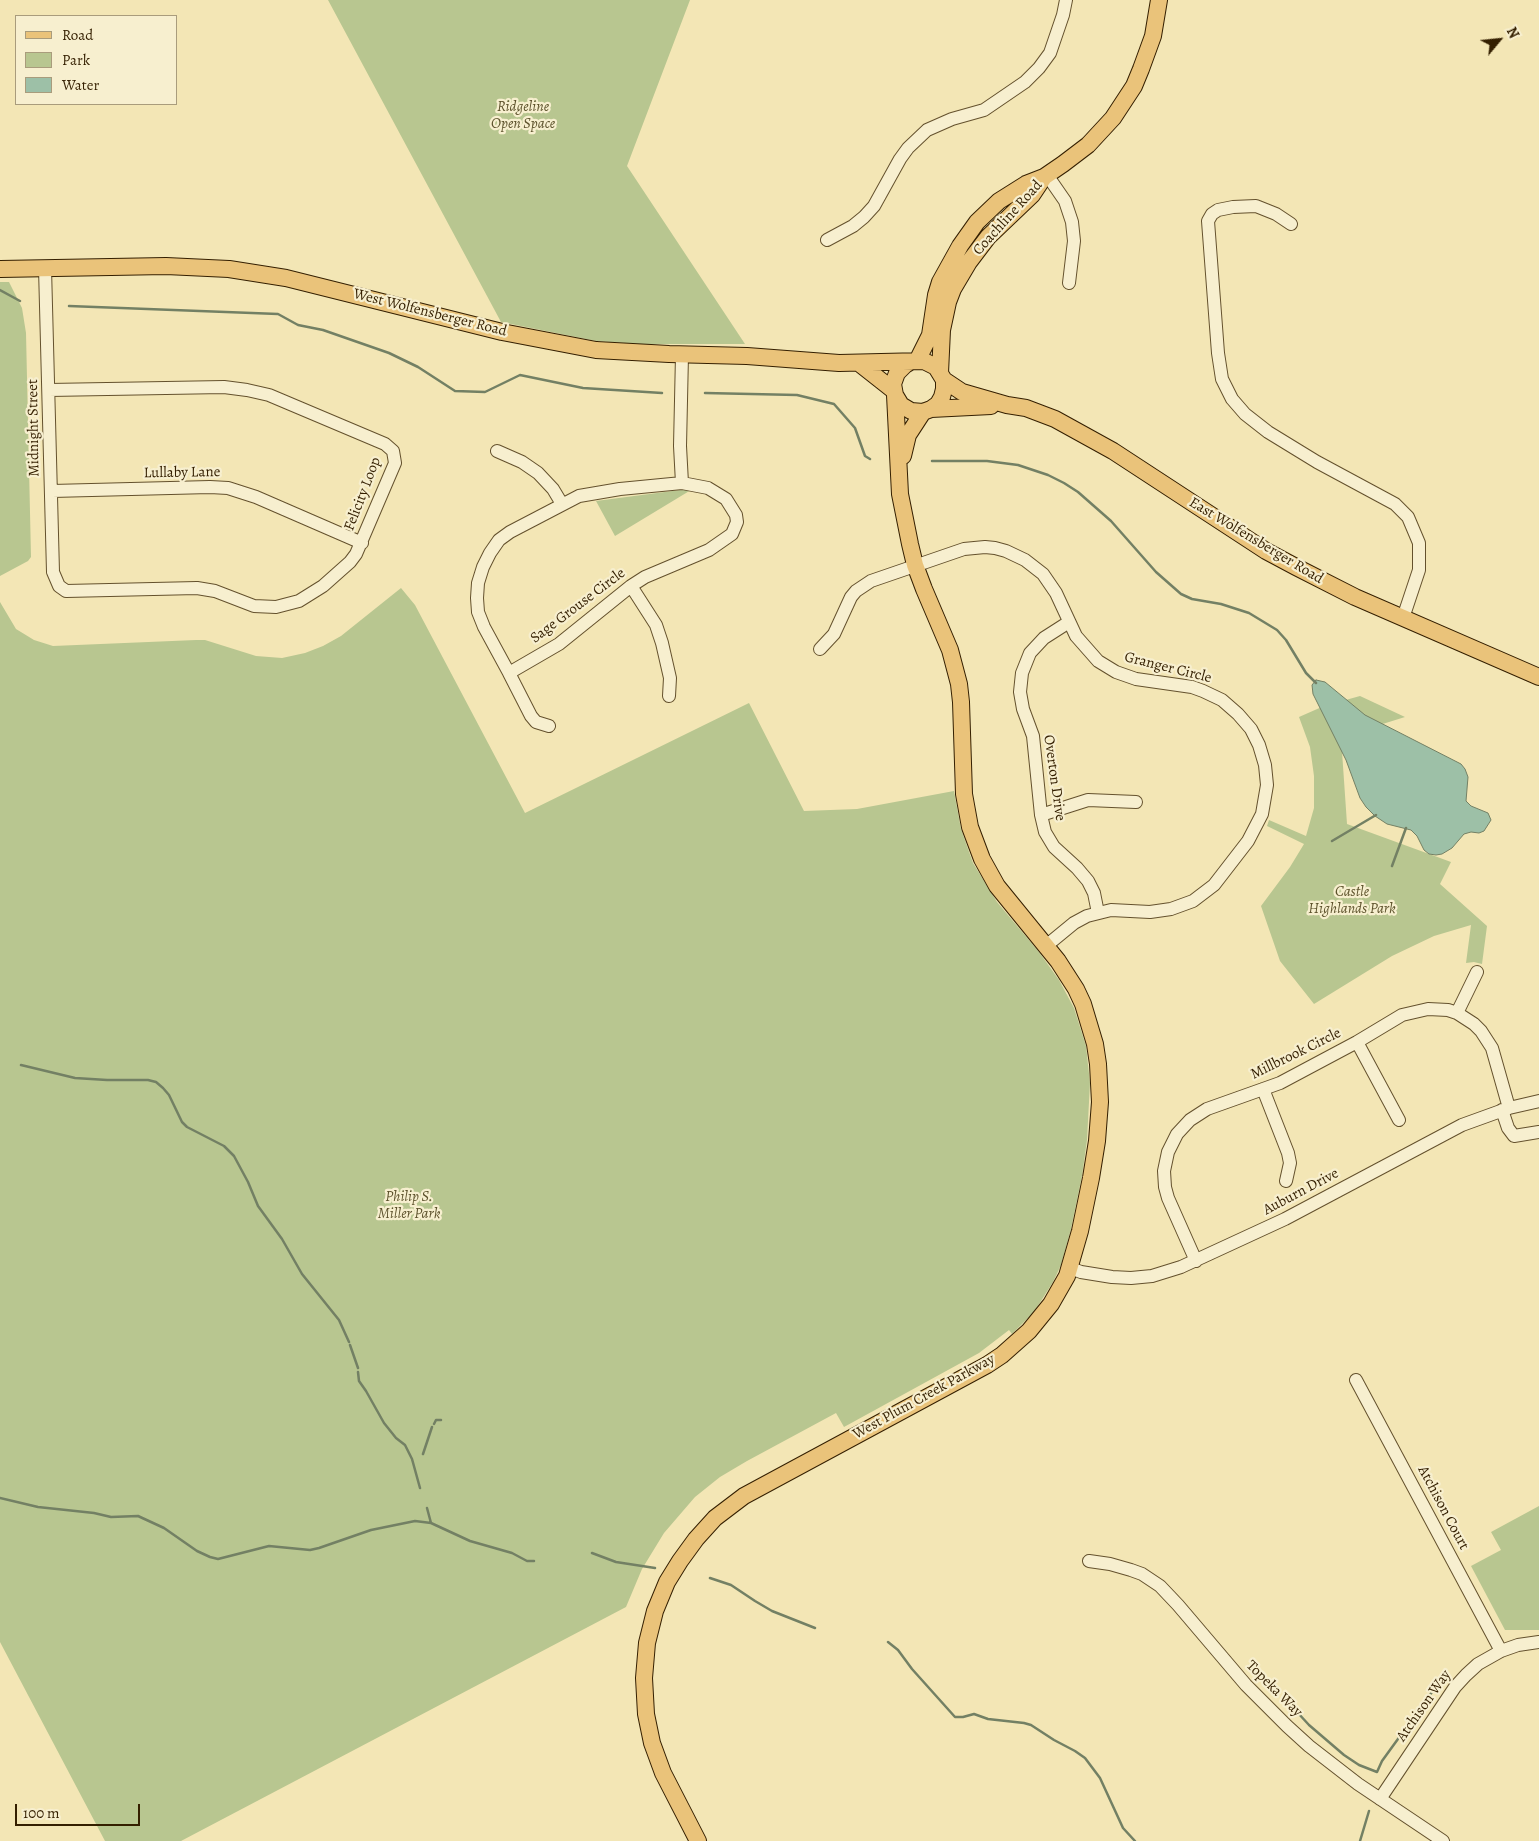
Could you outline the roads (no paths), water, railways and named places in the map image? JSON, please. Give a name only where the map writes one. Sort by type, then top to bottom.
[{"type":"main road","name":"Coachline Road","points":[[914,362],[930,335],[936,295],[940,282],[960,246],[978,222],[999,202],[1026,184],[1046,176],[1088,146],[1124,103],[1141,70],[1153,36],[1159,0]]},
{"type":"main road","name":"Coachline Road","points":[[942,376],[942,330],[953,289],[969,262],[988,237],[1032,195],[1046,176]]},
{"type":"main road","name":"West Wolfensberger Road","points":[[0,268],[166,266],[221,268],[306,282],[502,332],[596,350],[682,355],[747,356],[860,364],[914,362]]},
{"type":"main road","points":[[860,364],[894,393],[901,405],[911,411],[927,410],[938,404],[944,389],[942,376],[930,364],[914,362],[905,365],[897,374],[893,384],[894,393]]},
{"type":"main road","name":"East Wolfensberger Road","points":[[942,376],[962,392],[1007,405],[1026,408],[1056,418],[1113,451],[1273,555],[1332,586],[1539,677]]},
{"type":"main road","name":"West Plum Creek Parkway","points":[[698,1841],[657,1758],[649,1730],[644,1696],[646,1652],[651,1626],[660,1597],[680,1561],[715,1518],[744,1496],[987,1365],[1019,1341],[1041,1318],[1058,1294],[1070,1268],[1080,1231],[1097,1141],[1100,1083],[1095,1044],[1083,1004],[1067,975],[1046,946],[997,886],[982,859],[968,818],[964,794],[962,702],[950,650],[915,565],[902,506],[894,393]]},
{"type":"main road","name":"East Wolfensberger Road","points":[[927,410],[1007,405]]},
{"type":"main road","name":"West Plum Creek Parkway","points":[[899,473],[908,435],[927,410]]},
{"type":"street","points":[[828,240],[853,226],[874,206],[904,154],[927,130],[952,119],[984,110],[1025,82],[1039,68],[1050,53],[1066,0]]},
{"type":"street","points":[[1046,176],[1064,201],[1072,222],[1074,241],[1069,284]]},
{"type":"street","points":[[1291,224],[1276,214],[1256,206],[1233,206],[1218,210],[1212,214],[1208,221],[1217,343],[1222,379],[1232,399],[1245,414],[1268,432],[1317,462],[1395,504],[1408,517],[1418,543],[1419,570],[1403,618]]},
{"type":"street","name":"Midnight Street","points":[[45,268],[53,572],[59,586]]},
{"type":"street","points":[[682,355],[680,446],[682,482]]},
{"type":"street","name":"Felicity Loop","points":[[49,390],[224,387],[247,390],[269,395],[385,444],[393,451],[395,463],[362,543],[350,562],[323,586],[299,601],[276,607],[254,606],[215,591],[197,588],[70,592],[59,586]]},
{"type":"street","points":[[497,451],[530,466],[546,480],[562,504]]},
{"type":"street","name":"Sage Grouse Circle","points":[[682,482],[698,485],[718,493],[732,507],[737,522],[736,528],[726,539],[709,550],[645,577],[631,586],[559,644],[509,673],[492,643],[478,612],[478,583],[490,553],[499,540],[562,504],[580,496],[682,482]]},
{"type":"street","name":"Lullaby Lane","points":[[52,492],[228,488],[362,543]]},
{"type":"street","name":"Granger Circle","points":[[820,649],[834,634],[847,604],[856,591],[880,576],[964,549],[984,547],[1006,551],[1025,560],[1043,574],[1056,593],[1076,636],[1090,654],[1106,667],[1136,679],[1198,689],[1222,700],[1238,714],[1256,737],[1267,775],[1266,796],[1259,824],[1220,879],[1207,892],[1193,901],[1171,909],[1150,912],[1120,910],[1098,913],[1080,919],[1046,946]]},
{"type":"street","points":[[631,586],[652,617],[662,643],[670,678],[670,696]]},
{"type":"street","name":"Overton Drive","points":[[1069,622],[1052,632],[1030,652],[1022,673],[1021,699],[1033,736],[1040,814],[1045,832],[1054,847],[1088,881],[1094,893],[1098,913]]},
{"type":"street","points":[[509,673],[531,716],[536,722],[548,726]]},
{"type":"street","points":[[1040,814],[1088,800],[1136,802]]},
{"type":"street","points":[[1457,1013],[1477,972]]},
{"type":"street","name":"Millbrook Circle","points":[[1196,1261],[1165,1187],[1164,1171],[1168,1152],[1176,1134],[1198,1114],[1295,1076],[1411,1012],[1438,1009],[1457,1013],[1474,1024],[1492,1048],[1506,1109],[1508,1128],[1514,1136],[1539,1132]]},
{"type":"street","points":[[1357,1042],[1399,1120]]},
{"type":"street","points":[[1263,1089],[1288,1153],[1290,1163],[1286,1181]]},
{"type":"street","name":"Auburn Drive","points":[[1070,1268],[1112,1277],[1137,1278],[1166,1273],[1285,1219],[1462,1125],[1506,1109],[1539,1101]]},
{"type":"street","name":"Atchison Court","points":[[1356,1380],[1501,1651]]},
{"type":"street","name":"Topeka Way","points":[[1089,1561],[1131,1570],[1160,1586],[1178,1604],[1225,1661],[1267,1707],[1316,1751],[1380,1799],[1443,1841]]},
{"type":"street","name":"Atchison Way","points":[[1380,1799],[1462,1679],[1478,1664],[1501,1651],[1539,1642]]},
{"type":"water","points":[[1316,680],[1325,682],[1365,715],[1461,764],[1468,777],[1466,801],[1471,806],[1488,813],[1491,820],[1484,831],[1464,834],[1452,848],[1436,855],[1429,854],[1424,850],[1417,836],[1411,830],[1387,824],[1375,816],[1360,798],[1346,760],[1313,694],[1312,685]]},
{"type":"waterway","points":[[0,290],[20,301]]},
{"type":"waterway","points":[[69,306],[278,314],[298,325],[323,330],[389,353],[418,367],[455,391],[485,392],[520,375],[583,388],[662,393]]},
{"type":"waterway","points":[[705,393],[797,395],[834,404],[855,428],[865,456],[870,459]]},
{"type":"waterway","points":[[932,461],[987,461],[1018,465],[1048,475],[1064,483],[1078,492],[1111,521],[1156,572],[1181,594],[1192,599],[1221,604],[1249,613],[1277,630],[1286,640],[1306,673],[1316,683]]},
{"type":"waterway","points":[[1332,841],[1376,815]]},
{"type":"waterway","points":[[1392,866],[1406,828]]},
{"type":"waterway","points":[[21,1065],[75,1078],[148,1080],[156,1082],[169,1095],[182,1122],[187,1127],[224,1146],[234,1156],[258,1206],[282,1239],[302,1274],[339,1320],[349,1342]]},
{"type":"waterway","points":[[350,1345],[358,1368]]},
{"type":"waterway","points":[[358,1372],[359,1381],[384,1423],[396,1438],[405,1445],[412,1459],[420,1488]]},
{"type":"waterway","points":[[434,1424],[436,1420],[441,1420]]},
{"type":"waterway","points":[[423,1454],[432,1427]]},
{"type":"waterway","points":[[0,1498],[38,1507],[94,1513],[111,1517],[138,1516],[164,1528],[197,1551],[218,1559],[269,1546],[310,1550],[371,1530],[415,1521],[431,1523],[470,1541],[512,1553],[527,1561],[534,1561]]},
{"type":"waterway","points":[[427,1508],[431,1523]]},
{"type":"waterway","points":[[592,1553],[616,1562],[655,1568]]},
{"type":"waterway","points":[[710,1578],[731,1585],[772,1611],[815,1628]]},
{"type":"waterway","points":[[888,1642],[898,1650],[912,1669],[955,1717],[974,1714],[988,1719],[1031,1725],[1085,1758],[1100,1778],[1123,1828],[1135,1841]]},
{"type":"waterway","points":[[1298,1713],[1344,1755],[1359,1765],[1377,1772],[1382,1761],[1432,1692]]},
{"type":"waterway","points":[[1360,1841],[1369,1811]]},
{"type":"park label","name":"Ridgeline Open Space","points":[[523,116]]},
{"type":"park label","name":"Castle Highlands Park","points":[[1352,900]]},
{"type":"park label","name":"Philip S. Miller Park","points":[[409,1206]]}]
